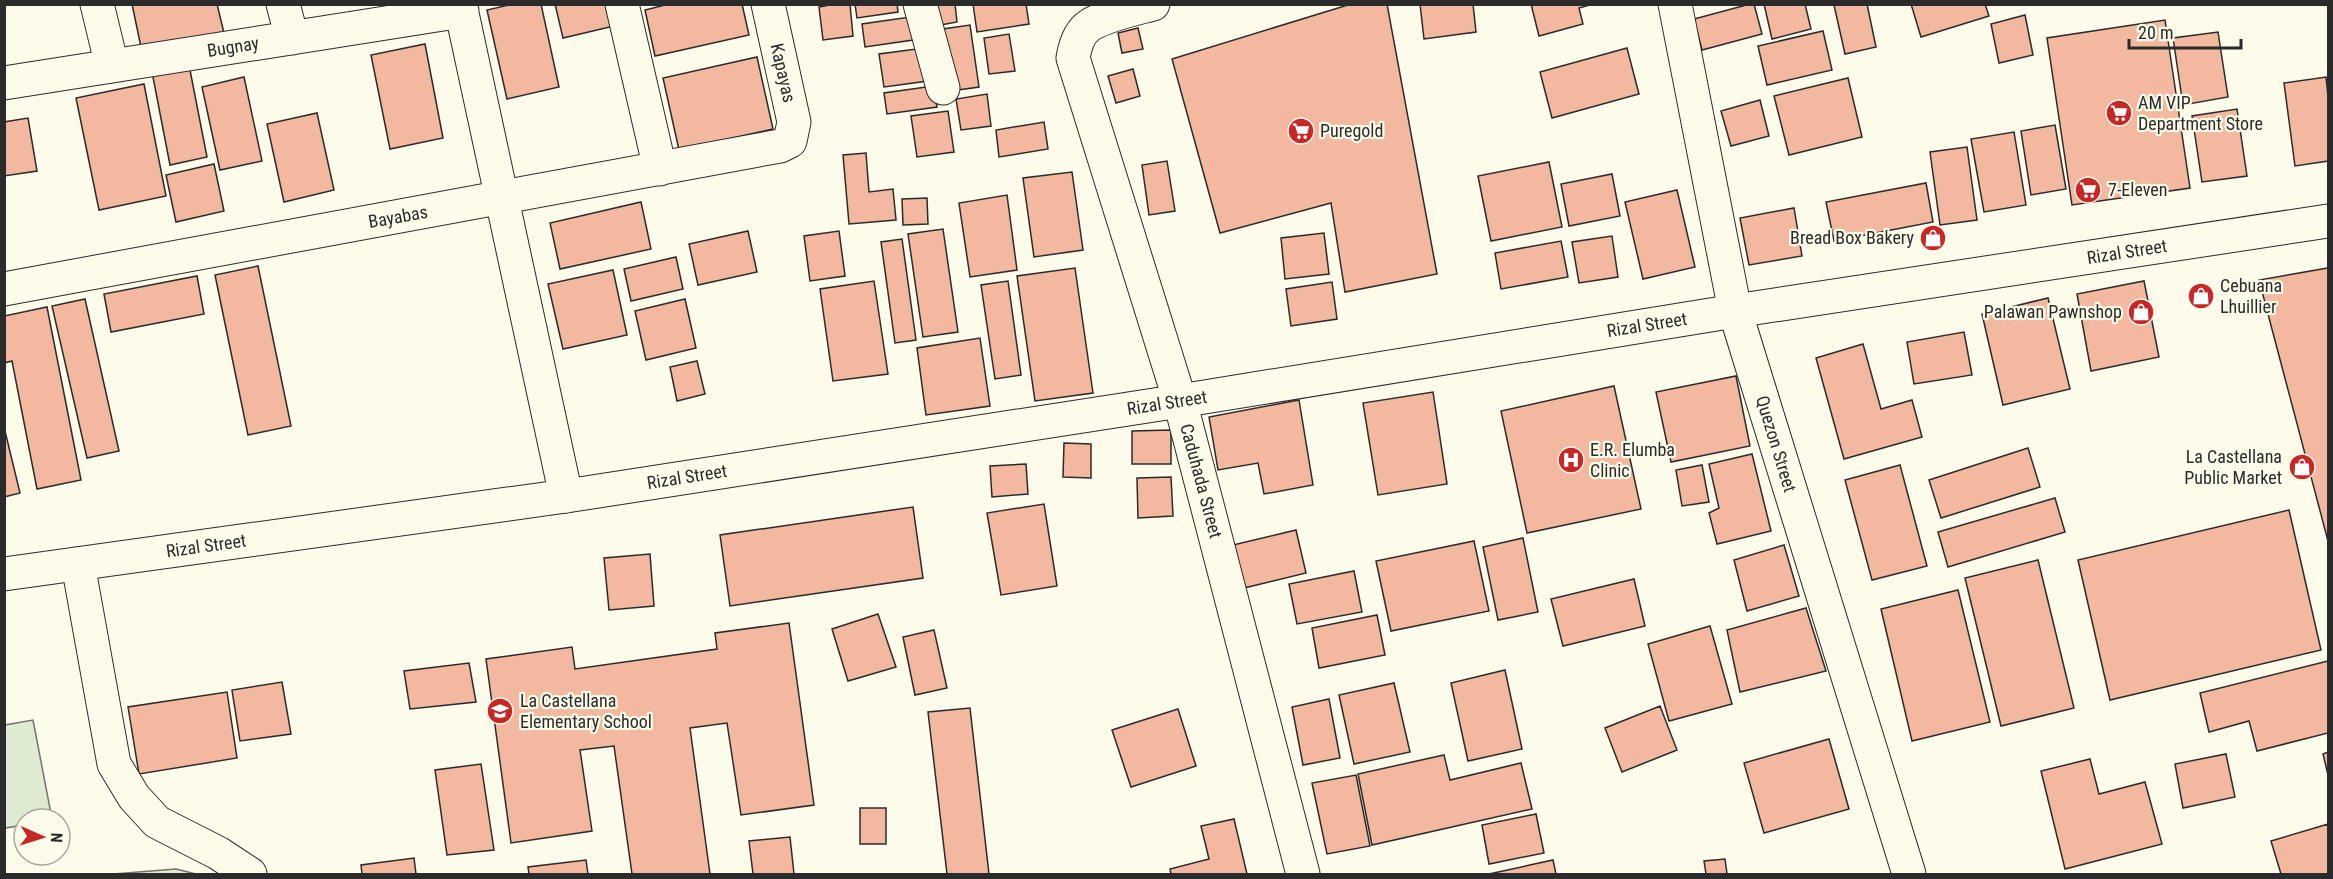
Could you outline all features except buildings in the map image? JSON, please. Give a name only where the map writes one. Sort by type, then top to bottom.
[{"type":"street","points":[[97,4],[112,66]]},
{"type":"street","points":[[283,4],[292,38]]},
{"type":"street","points":[[622,4],[660,169]]},
{"type":"street","name":"Kapayas","points":[[768,4],[794,122],[790,141]]},
{"type":"street","points":[[920,4],[943,88]]},
{"type":"street","name":"Quezon Street","points":[[1676,4],[1735,311],[1909,874]]},
{"type":"street","name":"Caduhada Street","points":[[1134,7],[1089,26],[1076,42],[1072,58],[1180,401],[1303,874]]},
{"type":"street","points":[[461,8],[566,496]]},
{"type":"street","name":"Bugnay","points":[[4,83],[292,38],[461,8]]},
{"type":"street","name":"Bayabas","points":[[4,289],[660,169],[780,146],[790,141]]},
{"type":"street","name":"Rizal Street","points":[[4,574],[566,496],[1180,401],[1735,311],[2328,221]]},
{"type":"street","points":[[78,564],[114,764],[134,797],[157,822],[218,853],[250,874]]},
{"type":"green space","points":[[33,720],[50,807],[12,807],[12,827],[5,828],[5,725]]},
{"type":"green space","points":[[176,869],[196,874],[113,874]]},
{"type":"place","name":"AM VIP Department Store","points":[[2119,113]]},
{"type":"place","name":"Puregold","points":[[1301,131]]},
{"type":"place","name":"7-Eleven","points":[[2088,190]]},
{"type":"place","name":"Bread Box Bakery","points":[[1933,238]]},
{"type":"place","name":"Cebuana Lhuillier","points":[[2201,296]]},
{"type":"place","name":"Palawan Pawnshop","points":[[2141,312]]},
{"type":"place","name":"E.R. Elumba Clinic","points":[[1571,460]]},
{"type":"place","name":"La Castellana Public Market","points":[[2302,467]]},
{"type":"place","name":"La Castellana Elementary School","points":[[500,711]]}]
